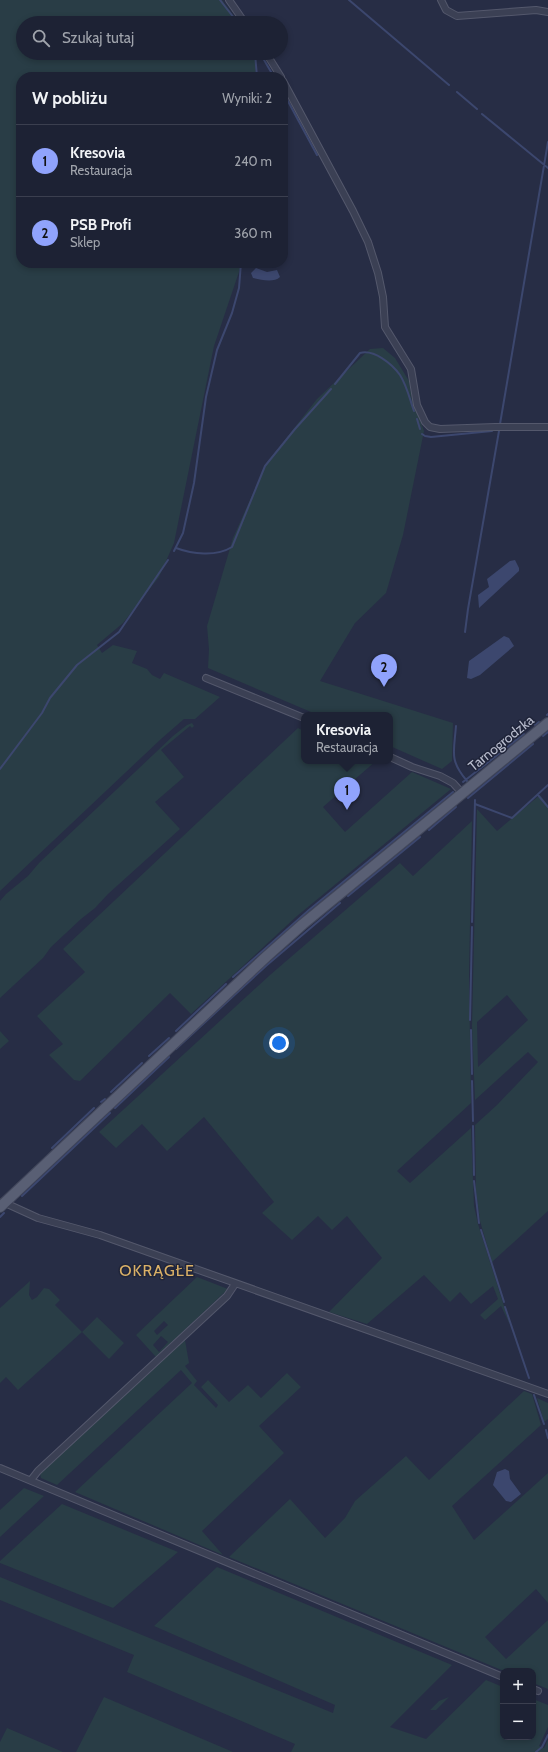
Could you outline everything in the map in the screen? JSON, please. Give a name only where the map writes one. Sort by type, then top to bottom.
[{"type":"main road","name":"Tarnogrodzka","points":[[1,1203],[262,961],[304,924],[548,723]]},
{"type":"street","points":[[229,0],[240,16]]},
{"type":"street","points":[[441,0],[446,10],[457,16],[536,10],[548,12]]},
{"type":"street","points":[[270,60],[277,72]]},
{"type":"street","points":[[288,90],[368,242],[378,273],[383,297],[385,327],[411,370],[417,405],[422,416],[430,427],[440,429],[548,427]]},
{"type":"street","points":[[206,678],[301,717]]},
{"type":"street","points":[[393,758],[412,767],[440,776],[454,783],[462,793]]},
{"type":"street","points":[[1,1203],[38,1218],[100,1235],[548,1394]]},
{"type":"street","points":[[31,1480],[38,1471],[227,1296],[236,1284]]},
{"type":"street","points":[[0,1468],[500,1676]]},
{"type":"shaded area","points":[[0,0],[222,0],[234,16],[16,16],[16,60],[255,60],[256,72],[16,72],[16,268],[240,268],[214,346],[174,543],[159,577],[123,623],[97,645],[102,653],[113,645],[137,651],[132,663],[147,669],[152,675],[160,679],[164,673],[220,697],[195,719],[184,719],[161,739],[0,891]]},
{"type":"shaded area","points":[[383,348],[395,358],[409,381],[412,399],[424,431],[403,535],[386,593],[355,623],[320,681],[453,723],[452,761],[442,769],[393,747],[393,712],[311,712],[208,668],[209,649],[207,626],[233,538],[266,464],[317,399],[370,349]]},
{"type":"shaded area","points":[[192,723],[194,726],[192,728],[190,726],[161,750],[184,777],[155,802],[180,829],[51,947],[43,958],[0,998],[0,901],[6,894],[28,876],[39,863],[173,736]]},
{"type":"shaded area","points":[[298,728],[301,730],[301,764],[373,764],[323,807],[345,832],[412,772],[451,789],[297,916],[191,1014],[170,993],[80,1081],[74,1080],[49,1055],[63,1044],[37,1016],[85,972],[63,949]]},
{"type":"shaded area","points":[[540,795],[548,805],[548,1211],[492,1262],[480,1221],[476,1191],[475,1125],[497,1105],[538,1062],[528,1052],[475,1100],[472,1026],[477,809],[497,831]],"holes":[[[507,995],[528,1020],[478,1067],[477,1022]]]},
{"type":"shaded area","points":[[472,821],[469,976],[471,1103],[397,1171],[410,1183],[471,1128],[474,1206],[478,1224],[510,1325],[501,1306],[485,1320],[480,1315],[498,1299],[493,1286],[471,1304],[460,1292],[450,1302],[424,1275],[367,1324],[329,1312],[382,1258],[347,1216],[332,1230],[318,1216],[292,1240],[262,1213],[274,1202],[204,1117],[167,1151],[142,1124],[116,1148],[99,1132],[270,975],[400,863],[413,876]]},
{"type":"shaded area","points":[[0,1031],[9,1041],[0,1049]]},
{"type":"shaded area","points":[[197,1277],[228,1289],[156,1357],[136,1335]],"holes":[[[164,1321],[168,1325],[157,1335],[154,1331]],[[161,1336],[168,1342],[159,1352],[153,1345]]]},
{"type":"shaded area","points":[[30,1281],[29,1295],[32,1300],[37,1297],[44,1288],[49,1289],[60,1300],[55,1305],[82,1332],[18,1390],[6,1377],[0,1383],[0,1308]]},
{"type":"shaded area","points":[[97,1317],[124,1343],[109,1359],[82,1332]]},
{"type":"shaded area","points":[[185,1340],[189,1363],[185,1366],[197,1381],[194,1385],[216,1408],[218,1405],[201,1387],[208,1380],[229,1402],[248,1385],[261,1398],[287,1373],[301,1387],[259,1426],[284,1453],[202,1531],[223,1555],[75,1492],[192,1383],[181,1370],[57,1485],[41,1478],[40,1474]]},
{"type":"shaded area","points":[[524,1391],[532,1394],[541,1425],[452,1506],[474,1540],[548,1473],[548,1603],[536,1589],[485,1637],[506,1659],[548,1620],[548,1689],[536,1684],[536,1668],[500,1668],[500,1669],[229,1557],[290,1499],[325,1538],[345,1518],[355,1501],[406,1456],[429,1480]]},
{"type":"shaded area","points":[[537,1398],[548,1403],[548,1419],[544,1422]]},
{"type":"shaded area","points":[[24,1488],[44,1496],[0,1537],[0,1510]]},
{"type":"shaded area","points":[[62,1504],[178,1552],[113,1608],[0,1563],[0,1561]]},
{"type":"shaded area","points":[[217,1567],[452,1665],[390,1727],[426,1739],[486,1680],[500,1686],[500,1740],[536,1740],[536,1700],[548,1705],[548,1727],[539,1746],[544,1748],[548,1740],[548,1752],[291,1752],[295,1744],[127,1672],[134,1655],[0,1600],[0,1577],[333,1713],[335,1705],[154,1626]]},
{"type":"shaded area","points":[[104,1697],[233,1752],[76,1752]]},
{"type":"shaded area","points":[[449,1697],[436,1710],[430,1710],[439,1701]]},
{"type":"shaded area","points":[[7,1728],[63,1752],[0,1752],[0,1742]]},
{"type":"water","points":[[256,268],[267,272],[277,270],[280,277],[274,280],[253,278],[251,273]]},
{"type":"water","points":[[515,560],[519,571],[479,608],[478,595],[489,587],[487,579],[510,561]]},
{"type":"water","points":[[504,636],[509,638],[514,646],[480,675],[471,679],[467,678],[469,661]]},
{"type":"water","points":[[505,1469],[509,1471],[510,1479],[521,1494],[511,1502],[506,1501],[493,1485],[497,1472]]},
{"type":"waterway","points":[[220,0],[233,16]]},
{"type":"waterway","points":[[349,0],[449,85]]},
{"type":"waterway","points":[[256,60],[257,72]]},
{"type":"waterway","points":[[264,60],[271,72]]},
{"type":"waterway","points":[[457,92],[477,109]]},
{"type":"waterway","points":[[288,101],[317,155]]},
{"type":"waterway","points":[[482,114],[548,168]]},
{"type":"waterway","points":[[500,424],[548,142]]},
{"type":"waterway","points":[[174,551],[183,533],[194,483],[206,397],[217,350],[232,313],[239,288],[241,268]]},
{"type":"waterway","points":[[335,384],[360,353],[365,352],[377,355],[388,362],[400,375],[414,411]]},
{"type":"waterway","points":[[176,548],[204,554],[219,552],[232,547],[265,466],[295,429],[331,389]]},
{"type":"waterway","points":[[417,419],[420,429]]},
{"type":"waterway","points":[[422,434],[431,437],[492,431]]},
{"type":"waterway","points":[[465,632],[499,431]]},
{"type":"waterway","points":[[0,769],[42,713],[50,698],[77,665],[119,632],[168,560]]},
{"type":"waterway","points":[[535,725],[539,722]]},
{"type":"waterway","points":[[456,726],[454,749],[455,761],[461,774],[467,781]]},
{"type":"waterway","points":[[543,736],[548,732]]},
{"type":"waterway","points":[[463,782],[524,734]]},
{"type":"waterway","points":[[468,798],[533,744]]},
{"type":"waterway","points":[[475,804],[512,818],[548,785]]},
{"type":"waterway","points":[[233,977],[309,910],[453,792]]},
{"type":"waterway","points":[[538,795],[548,807]]},
{"type":"waterway","points":[[472,922],[475,800]]},
{"type":"waterway","points":[[429,830],[456,807]]},
{"type":"waterway","points":[[348,896],[420,837]]},
{"type":"waterway","points":[[176,1049],[267,965],[340,903]]},
{"type":"waterway","points":[[470,1020],[472,927]]},
{"type":"waterway","points":[[176,1031],[226,984]]},
{"type":"waterway","points":[[471,1030],[472,1074]]},
{"type":"waterway","points":[[149,1056],[169,1038]]},
{"type":"waterway","points":[[115,1108],[169,1057]]},
{"type":"waterway","points":[[111,1092],[142,1063]]},
{"type":"waterway","points":[[472,1081],[473,1121]]},
{"type":"waterway","points":[[101,1102],[105,1099]]},
{"type":"waterway","points":[[52,1148],[94,1108]]},
{"type":"waterway","points":[[22,1196],[110,1113]]},
{"type":"waterway","points":[[473,1126],[474,1175]]},
{"type":"waterway","points":[[474,1181],[479,1223]]},
{"type":"waterway","points":[[0,1217],[4,1213]]},
{"type":"waterway","points":[[481,1230],[504,1302]]},
{"type":"waterway","points":[[505,1307],[529,1378]]},
{"type":"waterway","points":[[534,1395],[544,1424]]},
{"type":"waterway","points":[[546,1430],[548,1438]]},
{"type":"waterway","points":[[536,1752],[542,1747],[548,1735]]},
{"type":"place","name":"PSB Profi","points":[[384,687]]},
{"type":"place","name":"Kresovia","points":[[347,810]]},
{"type":"district","name":"OKRĄGŁE","points":[[157,1270]]}]
